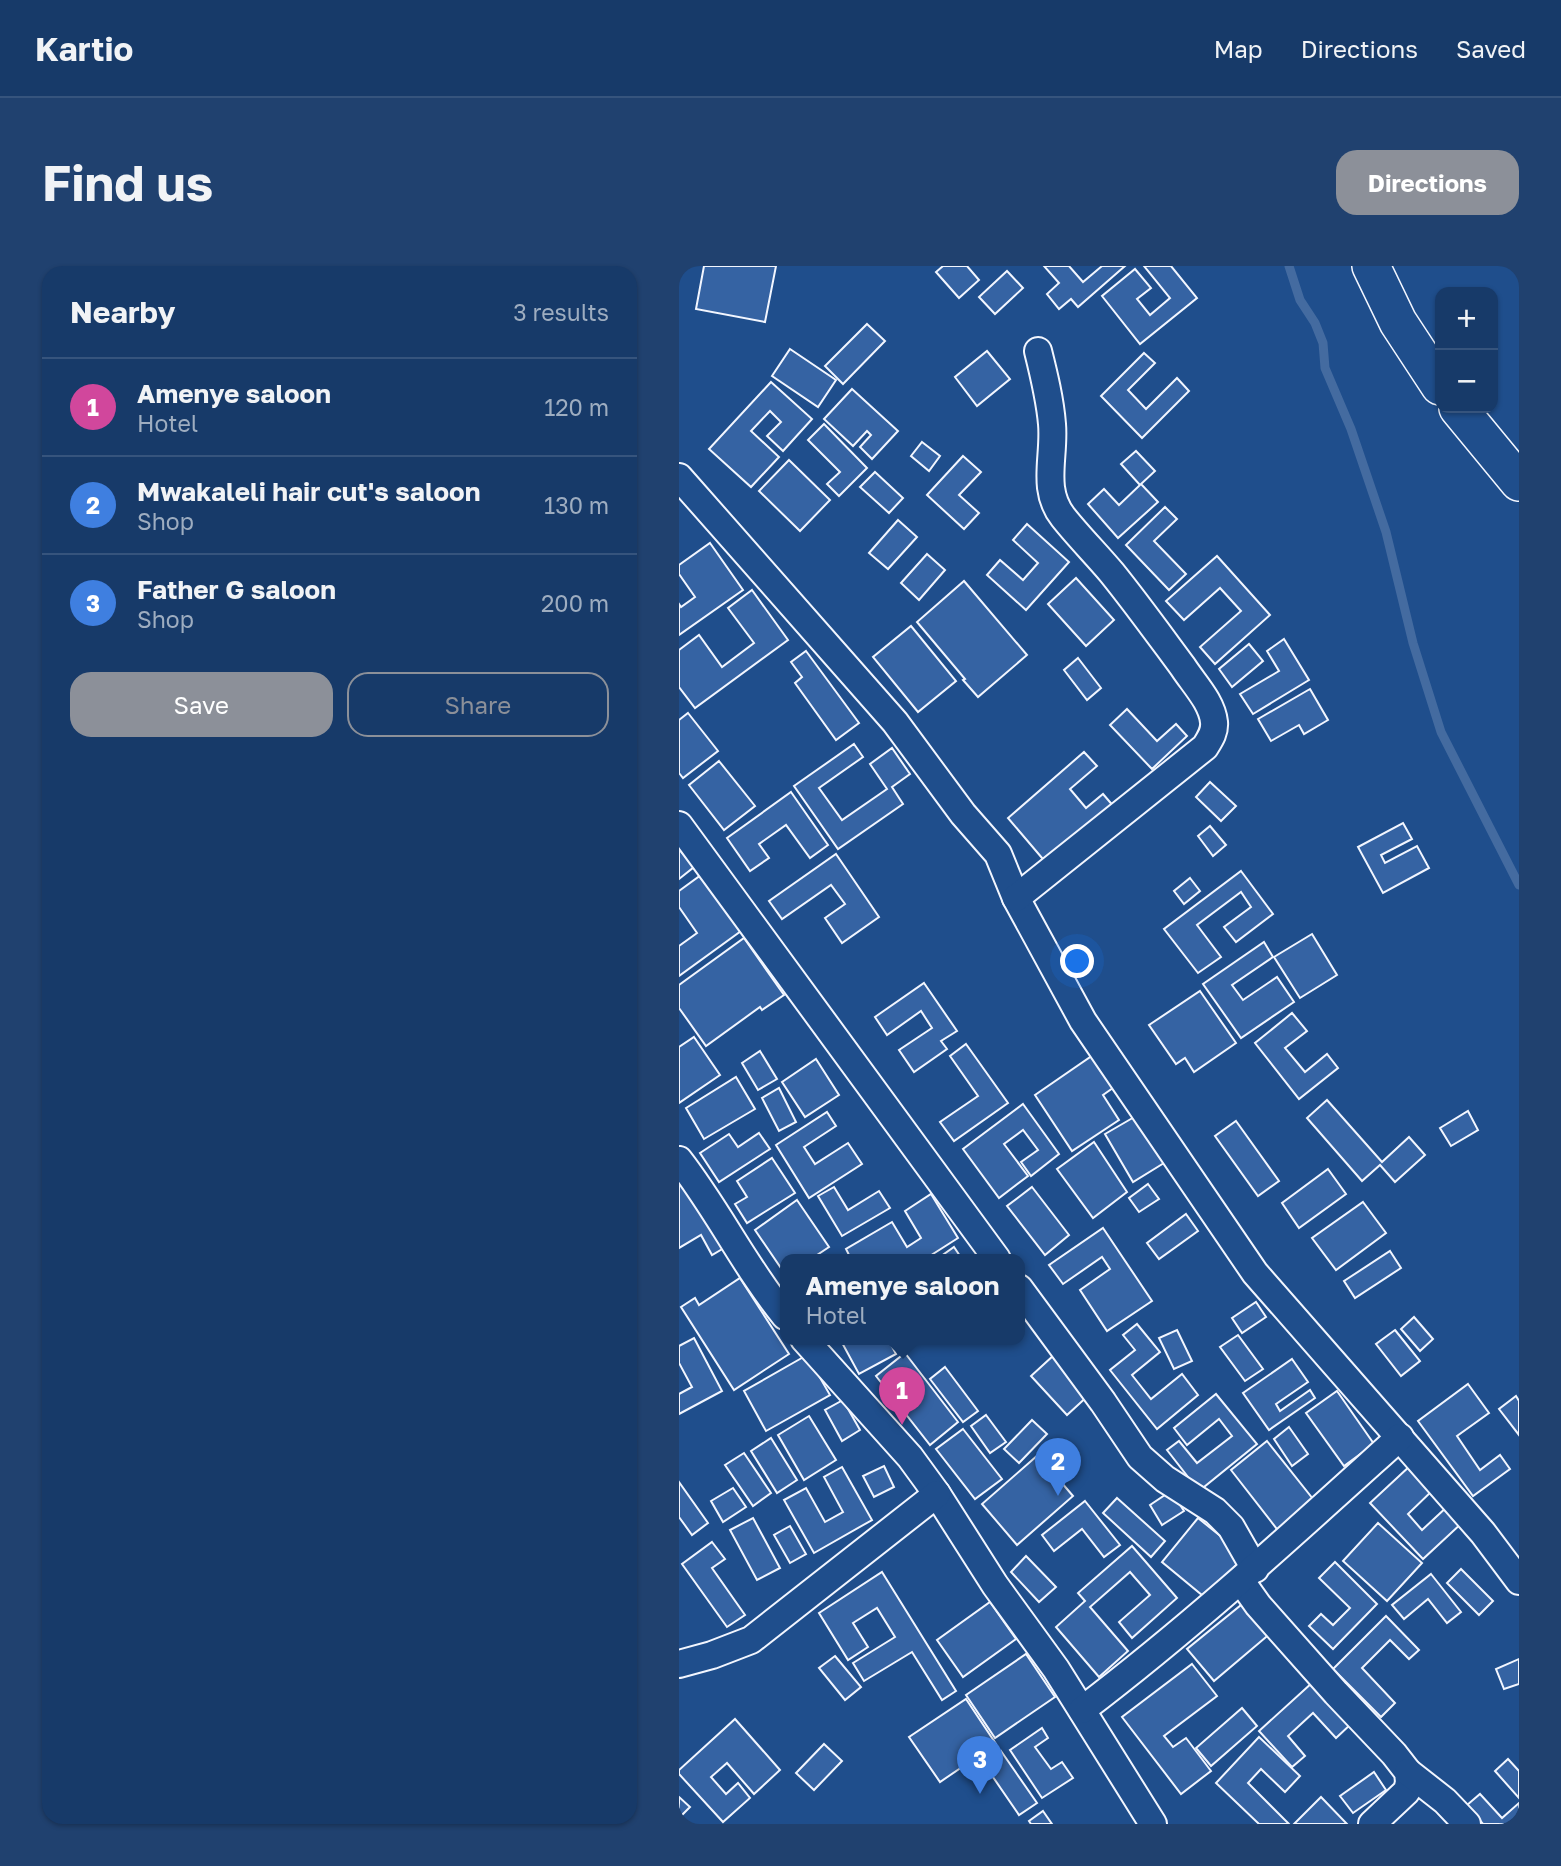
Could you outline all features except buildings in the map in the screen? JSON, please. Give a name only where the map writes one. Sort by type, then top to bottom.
[{"type":"street","points":[[1371,266],[1398,322],[1435,378]]},
{"type":"street","points":[[1016,898],[1205,747],[1215,725],[1209,705],[1148,619],[1054,503],[1049,487],[1053,426],[1038,351]]},
{"type":"street","points":[[1462,413],[1519,482]]},
{"type":"street","points":[[679,477],[895,722],[963,814],[998,854],[1016,898],[1083,1021],[1255,1273],[1483,1533],[1519,1581]]},
{"type":"street","points":[[679,825],[993,1254]]},
{"type":"street","points":[[679,1160],[739,1254],[780,1309]]},
{"type":"street","points":[[1025,1296],[1140,1457],[1165,1479],[1215,1511],[1231,1527],[1258,1605],[1408,1772],[1445,1801],[1467,1824]]},
{"type":"street","points":[[809,1345],[910,1457],[937,1494],[995,1586],[1056,1669],[1153,1824]]},
{"type":"street","points":[[1082,1710],[1151,1658],[1248,1575],[1400,1437]]},
{"type":"street","points":[[679,1664],[751,1640],[937,1494]]},
{"type":"street","points":[[1371,1824],[1407,1791],[1408,1772]]},
{"type":"waterway","points":[[1289,266],[1300,300],[1315,323],[1323,343],[1325,368],[1351,429],[1386,532],[1413,643],[1441,732],[1519,885]]},
{"type":"place","name":"Amenye saloon","points":[[902,1425]]},
{"type":"place","name":"Mwakaleli hair cut's saloon","points":[[1058,1496]]},
{"type":"place","name":"Father G saloon","points":[[980,1794]]}]
